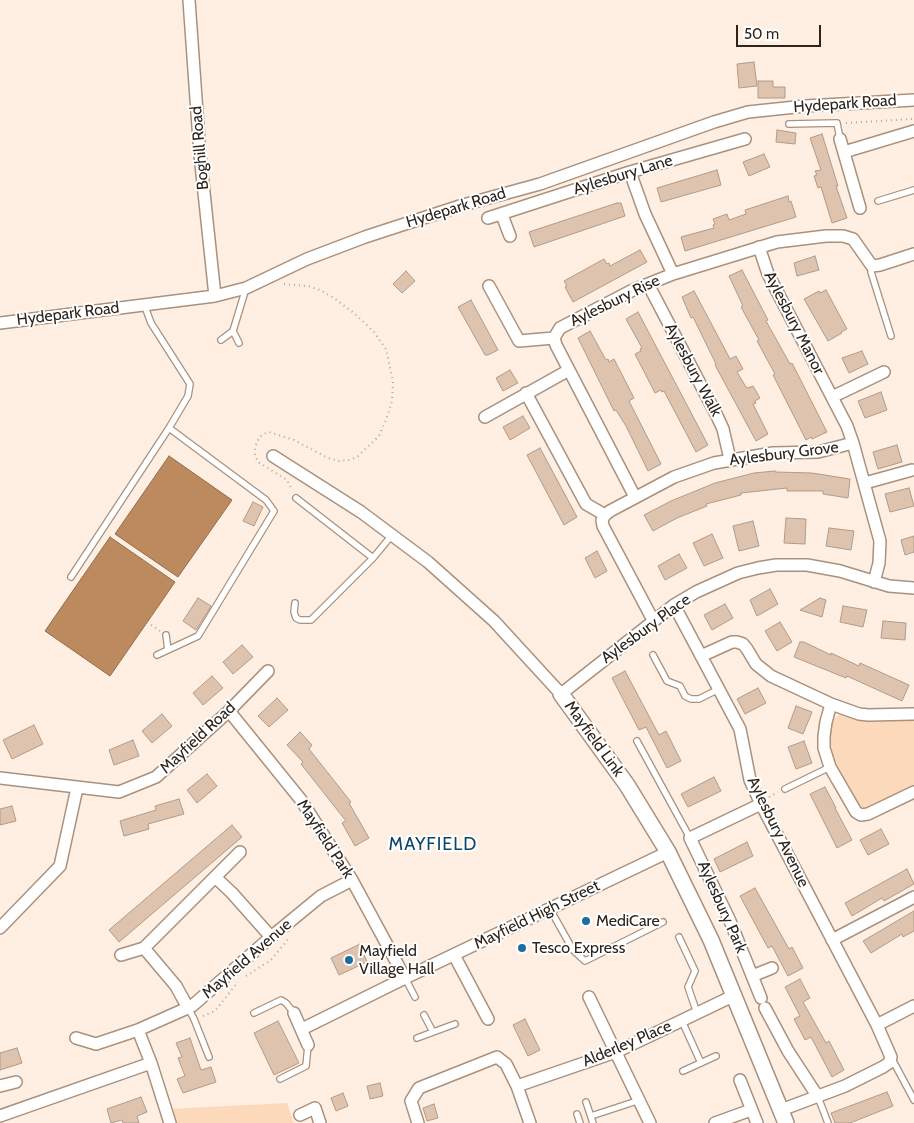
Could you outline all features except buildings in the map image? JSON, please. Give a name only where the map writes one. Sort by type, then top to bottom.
[{"type":"street","name":"Boghill Road","points":[[189,0],[200,155],[215,296]]},
{"type":"street","name":"Hydepark Road","points":[[0,323],[215,296],[246,288],[307,260],[365,237],[462,204],[540,184],[714,122],[748,112],[805,106],[914,100]]},
{"type":"street","points":[[844,152],[914,130]]},
{"type":"street","name":"Aylesbury Lane","points":[[488,218],[630,172],[745,139]]},
{"type":"street","points":[[840,139],[860,208]]},
{"type":"street","points":[[630,172],[644,214],[673,274]]},
{"type":"street","points":[[502,214],[510,236]]},
{"type":"street","name":"Aylesbury Rise","points":[[636,497],[556,345],[554,338],[560,328],[648,284],[673,274],[777,242],[826,236],[843,236],[853,239],[872,266]]},
{"type":"street","name":"Aylesbury Manor","points":[[759,247],[768,274],[847,426],[865,483],[880,541],[879,564],[874,582]]},
{"type":"street","points":[[872,266],[914,254]]},
{"type":"street","name":"Aylesbury Walk","points":[[648,284],[717,416],[723,429],[730,459]]},
{"type":"street","points":[[489,286],[500,296],[519,341],[554,338]]},
{"type":"street","points":[[484,417],[569,370]]},
{"type":"street","points":[[832,397],[884,372]]},
{"type":"street","points":[[526,394],[586,504],[605,515],[602,520],[603,526],[653,620]]},
{"type":"street","name":"Aylesbury Grove","points":[[605,515],[636,497],[693,469],[730,459],[773,454],[818,452],[853,444]]},
{"type":"street","name":"Mayfield Link","points":[[273,456],[347,503],[436,568],[484,611],[561,694],[628,785],[668,852],[735,995],[784,1117]]},
{"type":"street","points":[[865,483],[912,470]]},
{"type":"street","name":"Aylesbury Place","points":[[561,694],[674,605],[696,592],[738,573],[776,565],[792,564],[824,567],[890,586],[914,588]]},
{"type":"street","name":"Aylesbury Avenue","points":[[674,605],[740,729],[750,780],[761,804],[892,1057]]},
{"type":"street","points":[[701,656],[732,642],[737,642],[742,644],[756,664],[771,676],[831,704],[858,714],[914,714]]},
{"type":"street","name":"Mayfield Road","points":[[0,778],[119,792],[156,777],[229,711],[268,671]]},
{"type":"street","points":[[831,704],[824,736],[824,748],[830,766],[853,808],[861,815],[868,814],[914,792]]},
{"type":"street","name":"Mayfield Park","points":[[229,711],[301,800],[352,880],[405,978]]},
{"type":"street","points":[[0,928],[60,866],[77,788]]},
{"type":"street","points":[[690,838],[761,804]]},
{"type":"street","name":"Aylesbury Park","points":[[690,838],[730,921],[763,1003],[788,1051],[818,1097]]},
{"type":"street","points":[[121,955],[144,948],[240,852]]},
{"type":"street","name":"Mayfield High Street","points":[[302,1030],[405,978],[668,852]]},
{"type":"street","points":[[215,877],[232,893],[271,937]]},
{"type":"street","name":"Mayfield Avenue","points":[[76,1038],[96,1044],[138,1030],[192,1006],[321,896],[352,880]]},
{"type":"street","points":[[832,940],[914,897]]},
{"type":"street","points":[[144,948],[176,986],[188,1008]]},
{"type":"street","points":[[454,955],[488,1019]]},
{"type":"street","points":[[752,976],[772,968]]},
{"type":"street","name":"Alderley Place","points":[[517,1086],[616,1052],[735,995]]},
{"type":"street","points":[[589,997],[650,1123]]},
{"type":"street","points":[[877,1025],[914,1006]]},
{"type":"street","points":[[294,1013],[308,1046]]},
{"type":"street","points":[[138,1030],[152,1063],[170,1123]]},
{"type":"street","points":[[418,1123],[411,1101],[419,1088],[497,1057],[506,1064],[517,1086],[530,1123]]},
{"type":"street","points":[[784,1117],[818,1097],[883,1067],[889,1063],[892,1057]]},
{"type":"street","points":[[1,1112],[152,1063]]},
{"type":"street","points":[[740,1080],[756,1123]]},
{"type":"street","points":[[0,1086],[16,1082]]},
{"type":"street","points":[[300,1115],[315,1108],[320,1123]]},
{"type":"street","points":[[715,1123],[751,1110]]},
{"type":"lane","points":[[789,124],[837,123],[840,139]]},
{"type":"lane","points":[[878,201],[914,190]]},
{"type":"lane","points":[[872,266],[871,272],[891,336]]},
{"type":"lane","points":[[221,340],[233,331],[246,288]]},
{"type":"lane","points":[[71,577],[188,396],[190,384],[151,323],[144,304]]},
{"type":"lane","points":[[233,331],[239,343]]},
{"type":"lane","points":[[157,655],[198,636],[274,511],[266,500],[169,428]]},
{"type":"lane","points":[[296,498],[373,558]]},
{"type":"lane","points":[[295,603],[294,612],[296,618],[311,620],[373,558],[392,535]]},
{"type":"lane","points":[[166,635],[168,650]]},
{"type":"lane","points":[[653,655],[667,681],[680,686],[685,696],[691,699],[698,699],[719,689]]},
{"type":"lane","name":"Aylesbury Park","points":[[637,741],[690,838]]},
{"type":"lane","points":[[785,789],[830,766]]},
{"type":"lane","points":[[550,909],[573,950],[585,961],[663,922]]},
{"type":"lane","points":[[679,937],[695,971],[688,987],[697,1013]]},
{"type":"lane","points":[[405,978],[415,997]]},
{"type":"lane","points":[[254,1013],[281,1000],[294,1013]]},
{"type":"lane","points":[[188,1008],[209,1057]]},
{"type":"lane","points":[[424,1014],[433,1032]]},
{"type":"lane","points":[[682,1021],[701,1063]]},
{"type":"lane","points":[[417,1038],[455,1024]]},
{"type":"lane","points":[[280,1080],[306,1066],[308,1046]]},
{"type":"lane","points":[[684,1071],[716,1056]]},
{"type":"lane","name":"Aylesbury Avenue","points":[[892,1057],[914,1100]]},
{"type":"lane","points":[[818,1097],[828,1123]]},
{"type":"lane","points":[[591,1116],[640,1100]]},
{"type":"lane","points":[[586,1102],[593,1123]]},
{"type":"lane","points":[[577,1114],[580,1123]]},
{"type":"path","points":[[837,123],[914,119]]},
{"type":"path","points":[[272,277],[277,283],[308,286],[320,290],[334,298],[354,314],[374,332],[386,349],[393,381],[392,401],[379,436],[358,456],[344,460],[328,458],[294,440],[270,432],[263,434],[259,438],[255,447],[255,455],[258,462],[287,480],[296,498]]},
{"type":"path","points":[[147,622],[166,635]]},
{"type":"path","points":[[761,804],[767,798],[785,789]]},
{"type":"path","points":[[194,1019],[215,1011],[239,981],[253,970],[271,960],[291,935]]},
{"type":"shaded area","points":[[169,456],[232,500],[178,577],[115,534]]},
{"type":"shaded area","points":[[110,537],[175,582],[110,676],[45,631]]},
{"type":"shaded area","points":[[840,714],[863,720],[914,720],[914,789],[864,810],[859,806],[832,755],[830,742],[832,721]]},
{"type":"shaded area","points":[[287,1103],[294,1123],[169,1123],[168,1109]]},
{"type":"place","name":"MediCare","points":[[586,921]]},
{"type":"place","name":"Tesco Express","points":[[522,948]]},
{"type":"place","name":"Mayfield Village Hall","points":[[349,960]]},
{"type":"district","name":"MAYFIELD","points":[[433,845]]}]
